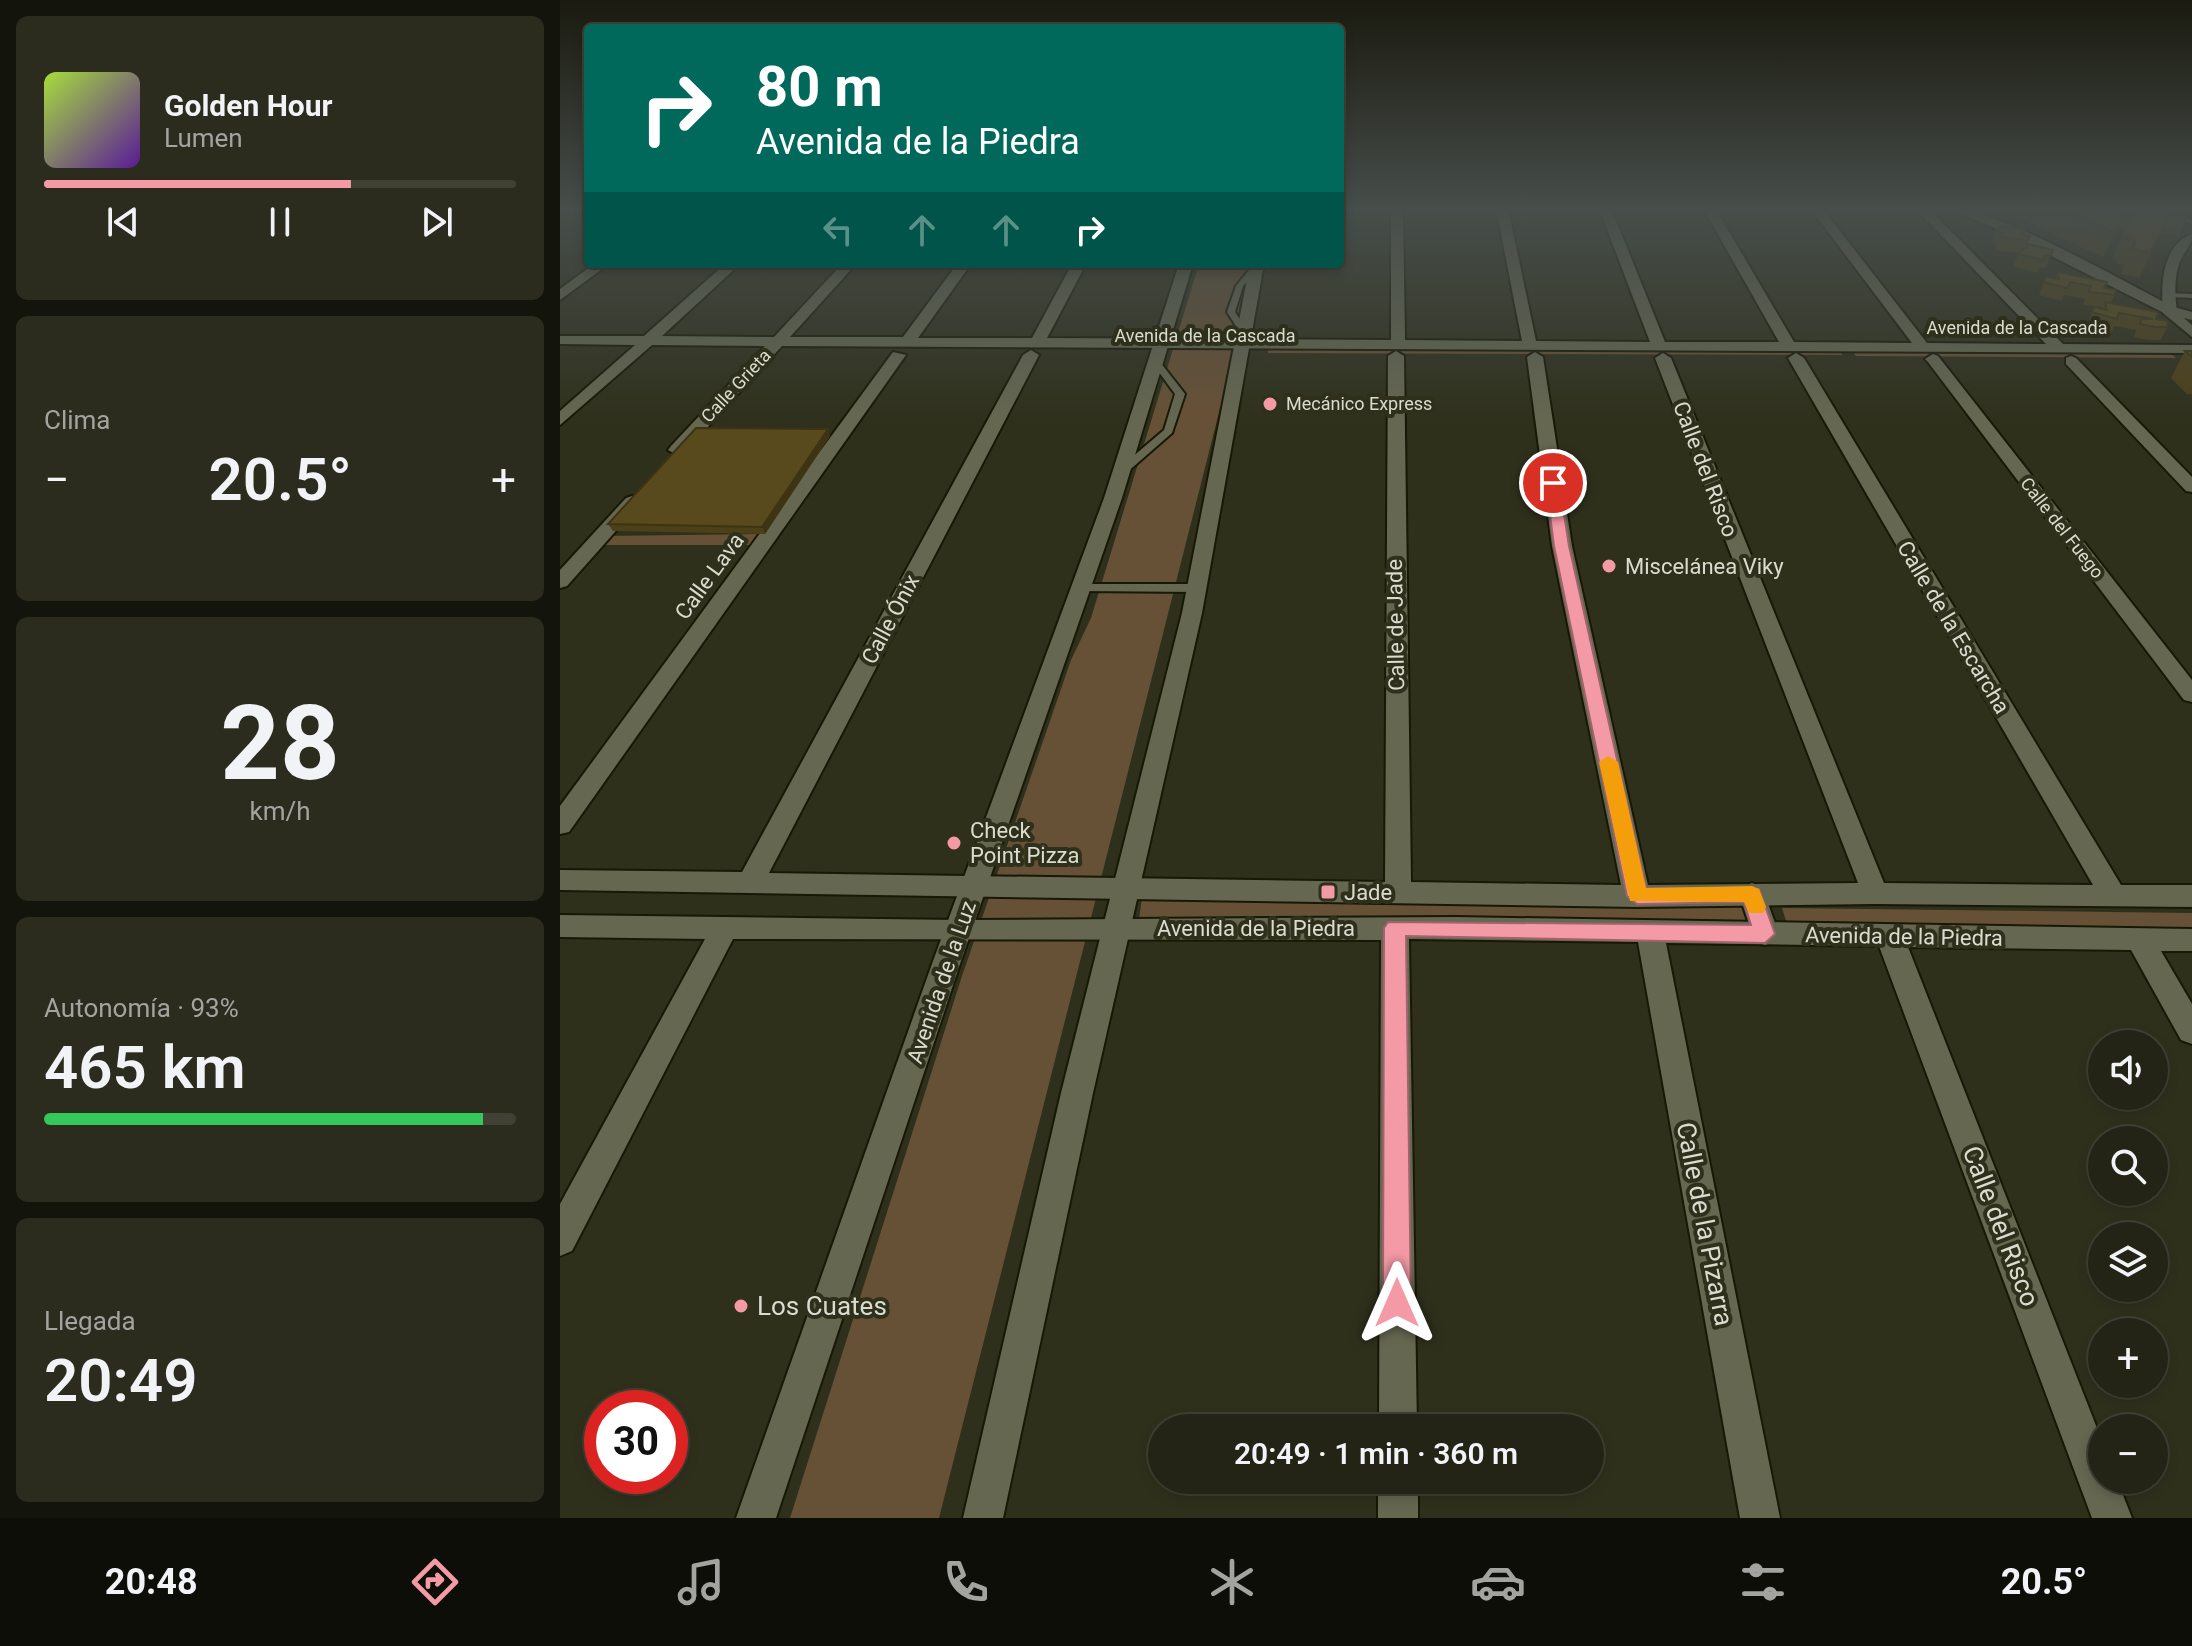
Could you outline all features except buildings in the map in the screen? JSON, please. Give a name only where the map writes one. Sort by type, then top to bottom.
[{"type":"street","points":[[560,296],[583,279]]},
{"type":"street","points":[[560,420],[717,279]]},
{"type":"street","name":"Calle Grieta","points":[[661,469],[835,279]]},
{"type":"street","name":"Calle Lava","points":[[560,825],[953,279]]},
{"type":"street","name":"Calle Ónix","points":[[750,883],[1071,279]]},
{"type":"street","name":"Avenida de la Luz","points":[[756,1518],[974,885],[1166,352],[1183,279]]},
{"type":"street","points":[[983,1518],[1116,928],[1197,588],[1254,279]]},
{"type":"street","name":"Calle de Jade","points":[[1397,279],[1398,893]]},
{"type":"street","points":[[1517,279],[1532,351],[1562,546],[1637,896]]},
{"type":"street","name":"Calle del Risco","points":[[1633,279],[1875,893]]},
{"type":"street","name":"Calle de la Escarcha","points":[[1750,279],[2113,895]]},
{"type":"street","name":"Calle del Fuego","points":[[1870,279],[2192,695]]},
{"type":"street","points":[[1991,279],[2192,487]]},
{"type":"street","points":[[2118,279],[2192,316]]},
{"type":"street","points":[[2168,279],[2169,302],[2192,333]]},
{"type":"street","name":"Avenida de la Cascada","points":[[560,340],[772,348]]},
{"type":"street","name":"Avenida de la Cascada","points":[[560,353],[634,354],[772,348],[1166,352],[1241,344],[1397,351],[1928,354],[2065,354],[2192,349]]},
{"type":"street","name":"Avenida de la Cascada","points":[[2065,354],[2192,363]]},
{"type":"street","points":[[560,582],[641,491]]},
{"type":"street","name":"Avenida de la Piedra","points":[[560,880],[1126,886],[1637,896],[1875,893],[2192,896]]},
{"type":"street","points":[[1752,894],[1765,934]]},
{"type":"street","name":"Avenida de la Piedra","points":[[560,926],[959,931],[1116,928],[1650,930],[2192,940]]},
{"type":"street","points":[[560,1239],[725,928]]},
{"type":"street","points":[[1395,928],[1398,1414]]},
{"type":"street","name":"Calle de la Pizarra","points":[[1650,930],[1760,1518]]},
{"type":"street","name":"Calle del Risco","points":[[1889,935],[2112,1518]]},
{"type":"street","points":[[2140,940],[2192,1031]]},
{"type":"street","points":[[1398,1494],[1398,1518]]},
{"type":"lane","points":[[2169,302],[2192,296]]},
{"type":"lane","points":[[1121,472],[1169,431],[1180,394],[1166,352]]},
{"type":"lane","points":[[1082,588],[1197,588]]},
{"type":"shaded area","points":[[1194,279],[1247,279],[1230,369],[939,1518],[790,1518],[962,976],[1071,660],[1091,618]]},
{"type":"shaded area","points":[[1268,347],[1838,350],[1843,355],[1268,353]]},
{"type":"shaded area","points":[[1852,351],[2170,353],[2176,358],[1856,356]]},
{"type":"shaded area","points":[[765,534],[758,545],[596,545],[604,536]]},
{"type":"shaded area","points":[[1143,892],[1751,901],[1761,931],[1138,925]]},
{"type":"shaded area","points":[[1782,908],[2192,913],[2192,931],[1788,927]]},
{"type":"slow traffic","points":[[1608,762],[1637,896],[1752,894],[1756,907]]},
{"type":"place","name":"Mecánico Express","points":[[1270,404]]},
{"type":"place","name":"Miscelánea Viky","points":[[1609,566]]},
{"type":"place","name":"Check Point Pizza","points":[[954,843]]},
{"type":"place","name":"Jade","points":[[1328,892]]},
{"type":"place","name":"Los Cuates","points":[[741,1306]]},
{"type":"route","points":[[1397,1303],[1395,928],[1765,934],[1752,894],[1637,896],[1562,546],[1553,483]]}]
